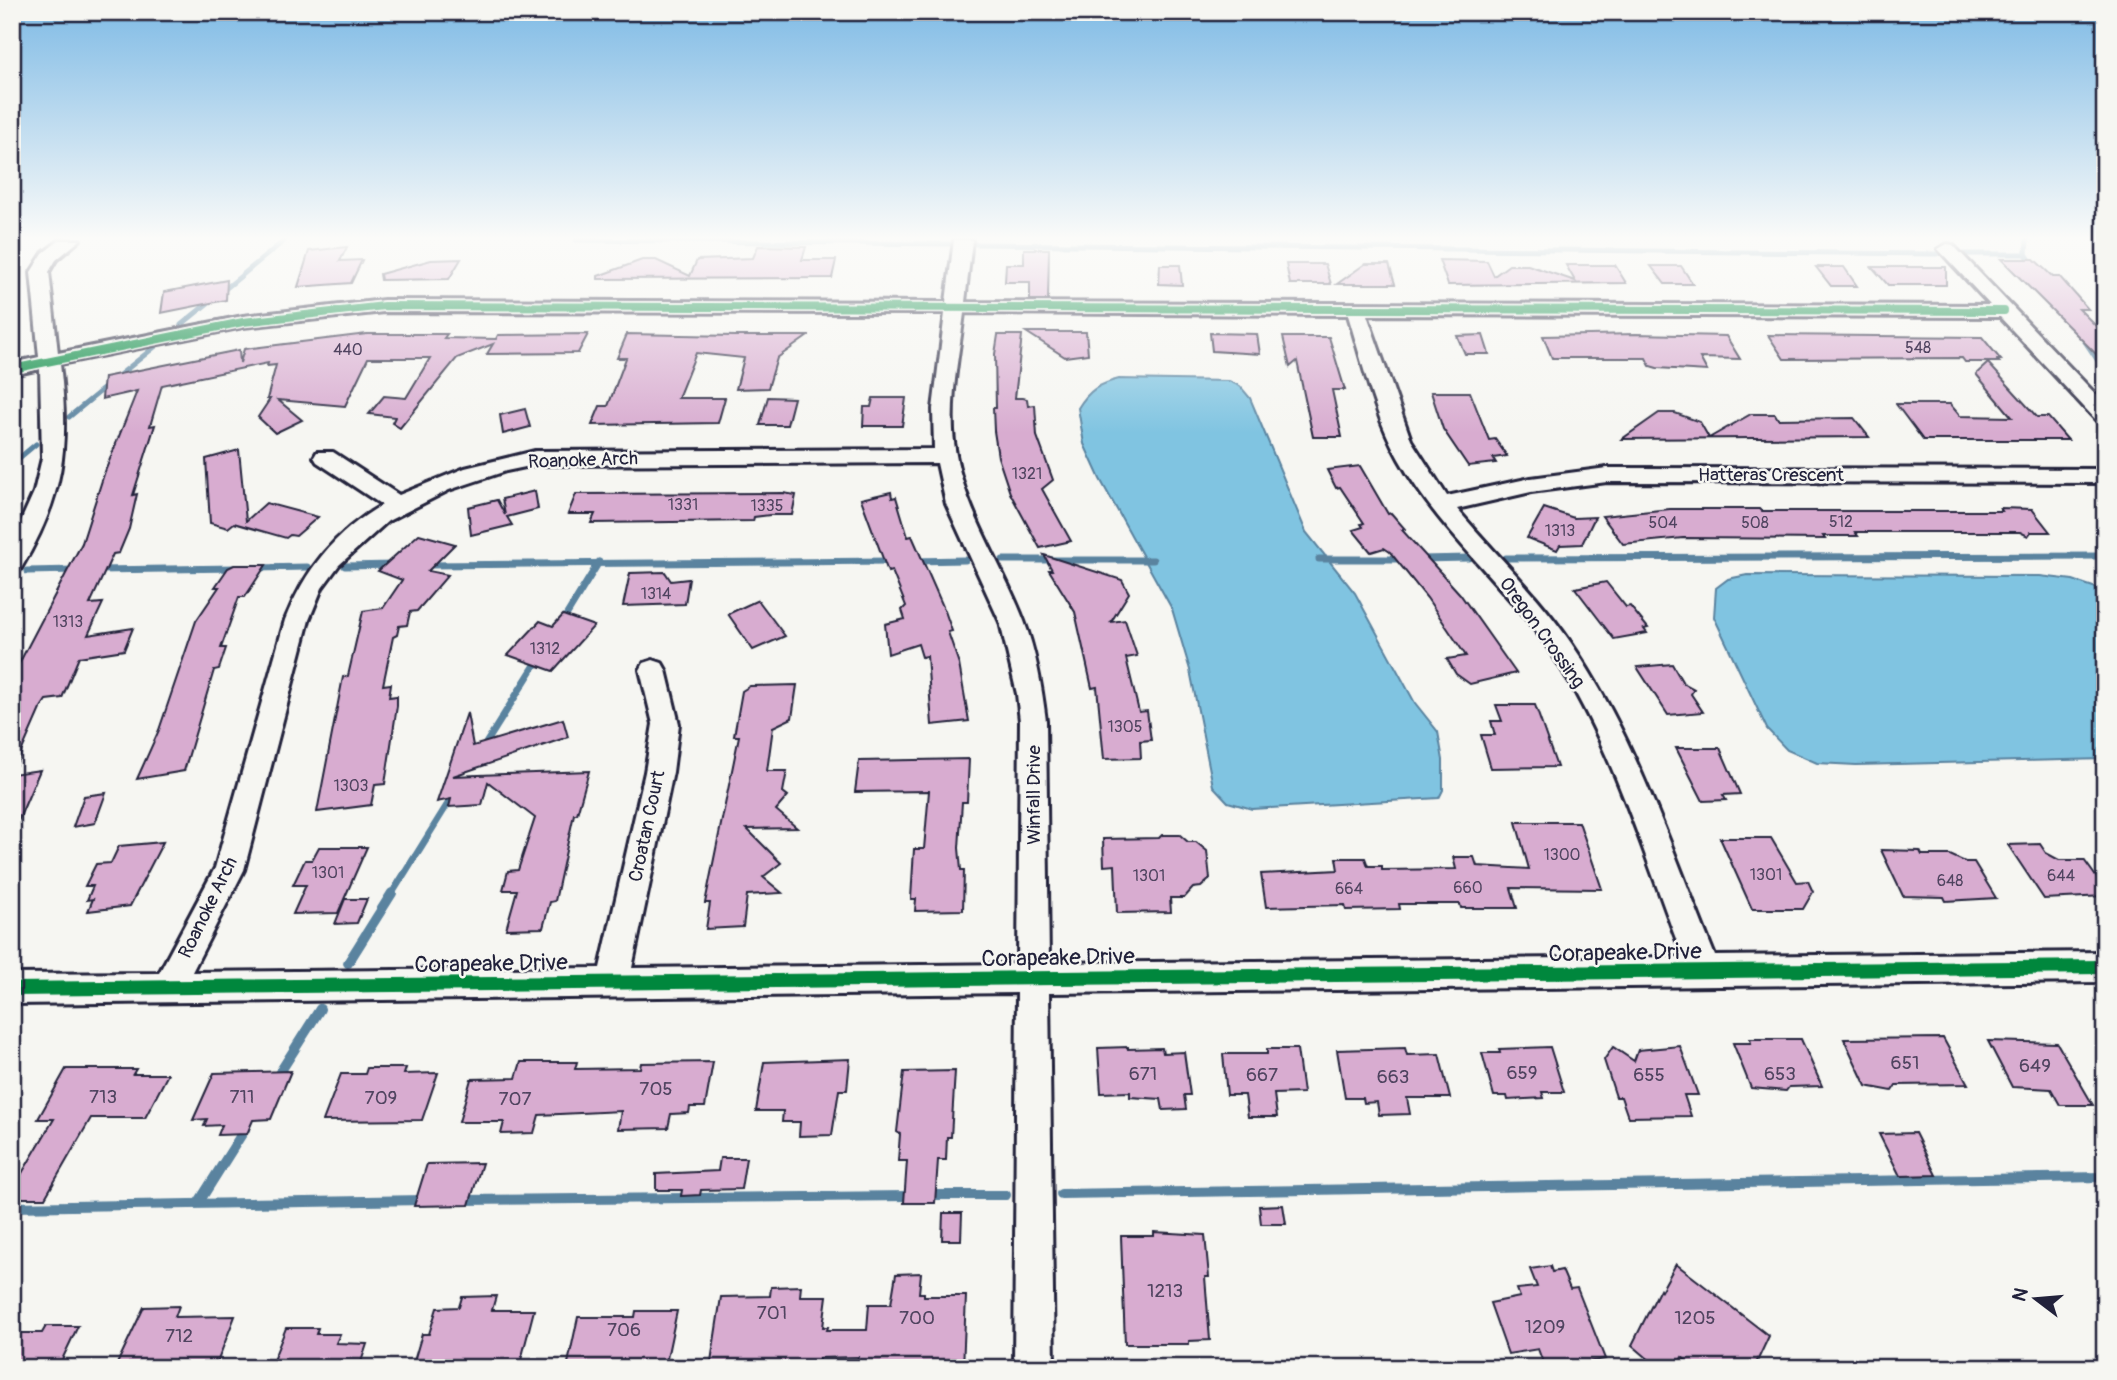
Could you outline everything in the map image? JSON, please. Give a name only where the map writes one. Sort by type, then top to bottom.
[{"type":"street","points":[[12,564],[31,528],[49,482],[52,461],[53,424],[43,304]]},
{"type":"street","points":[[1998,304],[2105,417]]},
{"type":"street","name":"Winfall Drive","points":[[955,307],[943,409],[945,456],[957,504],[1012,622],[1030,694],[1034,808],[1034,1368]]},
{"type":"street","points":[[12,369],[224,324],[357,308],[2004,311]]},
{"type":"street","name":"Oregon Crossing","points":[[1356,309],[1392,427],[1441,505],[1530,607],[1577,673],[1602,720],[1705,972]]},
{"type":"street","name":"Roanoke Arch","points":[[168,987],[229,870],[297,620],[313,584],[346,544],[399,505],[444,482],[535,458],[945,456]]},
{"type":"street","points":[[324,457],[399,505]]},
{"type":"street","name":"Hatteras Crescent","points":[[1441,505],[1531,485],[1607,475],[2105,476]]},
{"type":"street","name":"Croatan Court","points":[[613,982],[659,772],[666,724],[666,710],[653,670]]},
{"type":"street","name":"Corapeake Drive","points":[[12,989],[2105,967]]},
{"type":"water","points":[[1119,379],[1229,381],[1240,386],[1250,398],[1306,532],[1355,593],[1415,703],[1438,732],[1443,760],[1443,790],[1439,798],[1252,809],[1228,802],[1213,786],[1190,670],[1172,609],[1100,479],[1084,444],[1078,408],[1095,389]]},
{"type":"water","points":[[1747,575],[2040,576],[2073,580],[2105,591],[2105,759],[1856,765],[1817,763],[1787,750],[1767,729],[1714,617],[1716,588],[1728,579]]},
{"type":"building","points":[[162,304],[204,304],[161,313]]},
{"type":"building","points":[[2046,304],[2084,304],[2088,309],[2079,309],[2105,335],[2105,363]]},
{"type":"building","points":[[1026,332],[1086,332],[1088,354],[1065,357]]},
{"type":"building","points":[[1210,333],[1257,334],[1260,354],[1212,351]]},
{"type":"building","points":[[367,334],[447,334],[444,338],[496,339],[498,335],[588,334],[578,353],[487,354],[493,344],[457,358],[400,428],[392,423],[395,417],[369,414],[384,396],[406,398],[430,358],[368,358],[345,406],[278,400],[302,420],[275,433],[258,417],[270,399],[267,399],[276,365],[267,366],[268,363],[162,385],[150,426],[155,425],[133,495],[137,494],[129,529],[119,553],[113,554],[90,604],[103,603],[88,635],[133,628],[124,650],[79,657],[62,698],[46,700],[40,709],[12,773],[12,677],[82,543],[104,474],[137,391],[102,399],[104,377],[239,350],[240,363],[244,349]]},
{"type":"building","points":[[627,334],[808,336],[777,358],[768,388],[736,389],[744,358],[696,353],[678,398],[725,398],[718,423],[592,425],[600,406],[608,406],[626,358],[617,358]]},
{"type":"building","points":[[998,335],[1022,335],[1015,398],[1027,399],[1028,406],[1035,405],[1037,436],[1053,480],[1042,489],[1071,541],[1040,548],[1010,493],[998,457],[994,431],[995,354]]},
{"type":"building","points":[[1483,335],[1489,354],[1465,354],[1457,336]]},
{"type":"building","points":[[1768,335],[1982,337],[2001,360],[1965,362],[1962,358],[1784,359]]},
{"type":"building","points":[[1543,336],[1726,336],[1740,359],[1700,358],[1707,371],[1657,368],[1650,366],[1646,358],[1552,358]]},
{"type":"building","points":[[1283,337],[1329,337],[1345,390],[1332,390],[1342,437],[1313,437],[1297,361],[1290,367]]},
{"type":"building","points":[[1988,363],[2037,417],[2048,417],[2068,440],[1923,440],[1896,404],[1950,404],[1960,416],[2012,417],[1976,374]]},
{"type":"building","points":[[1431,392],[1470,392],[1489,440],[1495,439],[1507,456],[1493,458],[1496,463],[1468,466],[1443,429]]},
{"type":"building","points":[[768,397],[794,398],[787,425],[760,425]]},
{"type":"building","points":[[873,398],[906,398],[902,426],[863,426],[864,407],[871,407]]},
{"type":"building","points":[[525,409],[530,427],[503,434],[500,415]]},
{"type":"building","points":[[1659,413],[1675,413],[1700,422],[1709,438],[1751,414],[1775,414],[1778,419],[1854,418],[1869,437],[1622,439]]},
{"type":"building","points":[[239,450],[246,521],[266,503],[318,517],[296,536],[290,535],[286,538],[234,523],[228,528],[210,523],[206,459]]},
{"type":"building","points":[[1360,466],[1388,514],[1391,513],[1405,529],[1402,530],[1460,594],[1516,673],[1470,684],[1456,674],[1447,659],[1466,656],[1427,598],[1390,552],[1384,548],[1371,552],[1353,530],[1363,527],[1361,524],[1364,523],[1340,487],[1336,488],[1327,470]]},
{"type":"building","points":[[535,491],[538,509],[507,517],[512,525],[471,535],[468,507],[497,500],[505,515],[502,499]]},
{"type":"building","points":[[891,492],[892,498],[896,497],[908,537],[912,536],[952,631],[948,632],[959,664],[969,721],[932,725],[927,656],[922,657],[918,644],[888,654],[885,624],[905,619],[902,610],[906,606],[892,571],[888,572],[861,499]]},
{"type":"building","points":[[576,494],[796,495],[792,515],[754,517],[753,521],[591,523],[595,514],[568,514]]},
{"type":"building","points":[[1544,508],[1574,518],[1595,517],[1582,544],[1560,545],[1557,550],[1527,538]]},
{"type":"building","points":[[2000,508],[2032,509],[2050,532],[2031,532],[2028,536],[2020,532],[1855,532],[1858,536],[1823,536],[1825,539],[1683,538],[1623,544],[1602,516],[1670,509],[2002,511]]},
{"type":"building","points":[[419,534],[455,544],[428,571],[448,575],[417,611],[410,612],[407,625],[399,626],[397,635],[393,637],[383,685],[391,684],[389,697],[397,696],[397,706],[385,784],[375,785],[371,805],[317,812],[343,677],[348,676],[363,611],[383,608],[402,580],[378,571]]},
{"type":"building","points":[[1044,555],[1122,580],[1129,593],[1111,622],[1125,620],[1137,656],[1126,658],[1139,712],[1147,711],[1151,740],[1140,741],[1141,758],[1104,759],[1097,687],[1092,688],[1075,612],[1049,570],[1052,570]]},
{"type":"building","points":[[234,565],[266,565],[245,597],[239,597],[221,648],[226,648],[219,669],[214,670],[184,771],[137,779],[159,730],[196,621],[219,587],[215,587],[228,568]]},
{"type":"building","points":[[665,572],[671,581],[689,579],[685,604],[623,606],[630,573]]},
{"type":"building","points":[[1606,582],[1648,628],[1644,629],[1647,633],[1614,639],[1575,588]]},
{"type":"building","points":[[758,600],[785,636],[753,650],[728,614]]},
{"type":"building","points":[[563,615],[594,626],[553,671],[508,655],[540,621],[553,626]]},
{"type":"building","points":[[1672,664],[1683,683],[1694,689],[1691,694],[1703,712],[1668,715],[1637,667]]},
{"type":"building","points":[[797,685],[792,718],[773,727],[767,771],[787,771],[783,792],[788,796],[776,810],[797,828],[747,829],[781,863],[763,877],[782,893],[747,895],[743,927],[706,929],[710,903],[705,903],[739,736],[734,736],[742,691],[750,686]]},
{"type":"building","points":[[1496,705],[1535,705],[1557,767],[1491,768],[1481,735],[1495,735],[1491,721],[1502,721]]},
{"type":"building","points":[[467,713],[473,746],[563,719],[568,737],[453,776],[589,771],[577,814],[574,814],[555,901],[550,902],[543,928],[506,929],[517,890],[503,890],[508,871],[518,870],[535,818],[488,782],[482,805],[449,807],[451,799],[437,802]]},
{"type":"building","points":[[1676,748],[1720,748],[1740,794],[1723,795],[1726,800],[1703,801]]},
{"type":"building","points":[[969,759],[967,802],[962,802],[959,848],[961,870],[964,870],[963,910],[915,911],[916,899],[911,899],[914,849],[924,849],[929,791],[855,792],[859,761]]},
{"type":"building","points":[[40,770],[12,835],[12,774]]},
{"type":"building","points":[[106,793],[95,823],[73,827],[84,796]]},
{"type":"building","points":[[1516,822],[1579,822],[1602,889],[1511,888],[1517,908],[1461,908],[1460,904],[1399,904],[1400,909],[1346,910],[1345,905],[1266,907],[1261,874],[1338,870],[1336,858],[1365,858],[1368,866],[1382,866],[1382,870],[1456,869],[1453,857],[1474,857],[1477,866],[1529,869]]},
{"type":"building","points":[[1162,835],[1180,835],[1188,842],[1196,842],[1207,851],[1210,879],[1201,887],[1193,888],[1184,898],[1170,898],[1171,912],[1117,913],[1115,865],[1104,866],[1103,839],[1159,838]]},
{"type":"building","points":[[1720,838],[1771,838],[1797,882],[1808,881],[1813,892],[1803,909],[1752,909]]},
{"type":"building","points":[[163,842],[130,906],[88,911],[93,899],[87,900],[93,886],[85,886],[96,864],[111,863],[119,846]]},
{"type":"building","points":[[2040,844],[2046,853],[2059,860],[2084,860],[2105,889],[2105,896],[2044,899],[2008,845]]},
{"type":"building","points":[[319,847],[367,847],[338,913],[293,914],[306,885],[293,885],[305,860],[312,860]]},
{"type":"building","points":[[1881,850],[1920,851],[1922,855],[1950,855],[1965,862],[1974,862],[1996,898],[1946,901],[1944,897],[1903,896]]},
{"type":"building","points":[[345,899],[367,899],[357,923],[335,924]]},
{"type":"building","points":[[1943,1038],[1968,1084],[1896,1085],[1892,1091],[1866,1086],[1844,1039]]},
{"type":"building","points":[[1750,1039],[1801,1039],[1822,1086],[1789,1087],[1786,1091],[1751,1088],[1733,1043],[1751,1043]]},
{"type":"building","points":[[1988,1041],[2057,1043],[2093,1105],[2060,1105],[2051,1089],[2012,1087]]},
{"type":"building","points":[[1680,1046],[1698,1095],[1684,1095],[1691,1116],[1628,1117],[1621,1097],[1616,1097],[1604,1060],[1613,1047],[1634,1061],[1638,1050]]},
{"type":"building","points":[[1550,1047],[1564,1092],[1542,1092],[1544,1098],[1508,1100],[1507,1096],[1494,1096],[1482,1053],[1500,1053],[1499,1049]]},
{"type":"building","points":[[1098,1048],[1162,1048],[1163,1053],[1184,1052],[1190,1095],[1184,1095],[1186,1109],[1163,1110],[1161,1099],[1130,1097],[1130,1092],[1101,1093]]},
{"type":"building","points":[[1405,1048],[1407,1055],[1439,1054],[1450,1098],[1407,1098],[1410,1114],[1379,1115],[1377,1102],[1364,1103],[1363,1098],[1345,1098],[1337,1050]]},
{"type":"building","points":[[1267,1049],[1297,1049],[1303,1093],[1274,1094],[1277,1117],[1248,1117],[1245,1095],[1227,1095],[1223,1054],[1267,1054]]},
{"type":"building","points":[[850,1059],[847,1090],[839,1090],[832,1135],[799,1136],[800,1122],[782,1122],[783,1111],[756,1111],[764,1062]]},
{"type":"building","points":[[521,1062],[577,1062],[575,1069],[640,1068],[641,1063],[713,1062],[705,1107],[690,1107],[689,1113],[671,1114],[668,1128],[618,1129],[621,1111],[539,1115],[534,1133],[501,1134],[504,1122],[459,1122],[471,1079],[516,1078]]},
{"type":"building","points":[[367,1068],[406,1068],[404,1074],[438,1073],[422,1120],[323,1121],[341,1074],[365,1074]]},
{"type":"building","points":[[66,1069],[136,1069],[133,1074],[168,1074],[145,1118],[91,1118],[45,1198],[12,1198],[12,1190],[54,1119],[38,1119]]},
{"type":"building","points":[[291,1071],[271,1119],[253,1120],[247,1134],[218,1135],[222,1125],[204,1126],[207,1119],[193,1120],[214,1073]]},
{"type":"building","points":[[955,1071],[951,1137],[947,1137],[946,1160],[938,1160],[935,1203],[904,1203],[907,1161],[898,1161],[900,1134],[897,1132],[904,1072]]},
{"type":"building","points":[[1915,1133],[1936,1175],[1900,1176],[1879,1134]]},
{"type":"building","points":[[720,1158],[746,1158],[741,1189],[701,1190],[700,1195],[681,1196],[682,1190],[656,1190],[656,1174],[718,1171]]},
{"type":"building","points":[[482,1163],[469,1205],[414,1206],[427,1164]]},
{"type":"building","points":[[1283,1205],[1286,1224],[1261,1224],[1259,1206]]},
{"type":"building","points":[[943,1213],[962,1213],[961,1240],[942,1240]]},
{"type":"building","points":[[1154,1232],[1205,1235],[1210,1340],[1189,1341],[1189,1344],[1125,1344],[1121,1236],[1154,1236]]},
{"type":"building","points":[[1676,1264],[1769,1336],[1754,1368],[1695,1368],[1682,1357],[1677,1368],[1659,1368],[1632,1345],[1660,1289],[1661,1291]]},
{"type":"building","points":[[1550,1266],[1552,1272],[1562,1270],[1570,1289],[1577,1288],[1605,1359],[1581,1363],[1583,1368],[1545,1368],[1538,1349],[1508,1354],[1490,1303],[1520,1297],[1517,1289],[1537,1287],[1530,1269]]},
{"type":"building","points":[[921,1273],[919,1293],[924,1293],[924,1296],[966,1296],[963,1368],[857,1368],[858,1357],[819,1358],[818,1368],[710,1368],[721,1297],[770,1296],[771,1287],[801,1286],[800,1296],[827,1296],[823,1327],[828,1327],[827,1330],[867,1330],[869,1304],[891,1304],[896,1274]]},
{"type":"building","points":[[496,1296],[492,1310],[534,1310],[519,1368],[412,1368],[422,1334],[429,1334],[437,1308],[459,1307],[462,1297]]},
{"type":"building","points":[[179,1306],[175,1317],[235,1316],[215,1368],[115,1368],[144,1307]]},
{"type":"building","points":[[636,1311],[677,1311],[665,1368],[567,1368],[578,1317],[635,1317]]},
{"type":"building","points":[[46,1326],[78,1326],[58,1368],[12,1368],[12,1347],[19,1333],[42,1333]]},
{"type":"building","points":[[286,1328],[318,1328],[316,1334],[340,1334],[336,1343],[367,1344],[359,1368],[270,1368]]},
{"type":"waterway","points":[[181,325],[206,304]]},
{"type":"waterway","points":[[2084,340],[2105,371]]},
{"type":"waterway","points":[[117,377],[157,345]]},
{"type":"waterway","points":[[69,417],[108,385]]},
{"type":"waterway","points":[[12,464],[36,444]]},
{"type":"waterway","points":[[1506,558],[2105,556]]},
{"type":"waterway","points":[[1420,559],[1469,558]]},
{"type":"waterway","points":[[1319,559],[1405,559]]},
{"type":"waterway","points":[[913,561],[965,560]]},
{"type":"waterway","points":[[1003,560],[1153,560]]},
{"type":"waterway","points":[[598,564],[891,561]]},
{"type":"waterway","points":[[427,565],[598,564]]},
{"type":"waterway","points":[[561,624],[598,564]]},
{"type":"waterway","points":[[345,566],[394,565]]},
{"type":"waterway","points":[[256,568],[307,567]]},
{"type":"waterway","points":[[98,570],[237,568]]},
{"type":"waterway","points":[[27,571],[76,570]]},
{"type":"waterway","points":[[483,748],[540,657]]},
{"type":"waterway","points":[[391,895],[454,794]]},
{"type":"waterway","points":[[348,963],[392,893]]},
{"type":"waterway","points":[[277,1077],[320,1009]]},
{"type":"waterway","points":[[199,1202],[245,1129]]},
{"type":"waterway","points":[[1061,1194],[2105,1177]]},
{"type":"waterway","points":[[926,1195],[1006,1195]]},
{"type":"waterway","points":[[461,1200],[911,1196]]},
{"type":"waterway","points":[[12,1207],[424,1200]]},
{"type":"cycle path","points":[[12,369],[243,322],[384,306],[2004,311]]},
{"type":"cycle path","points":[[12,989],[2105,967]]}]
